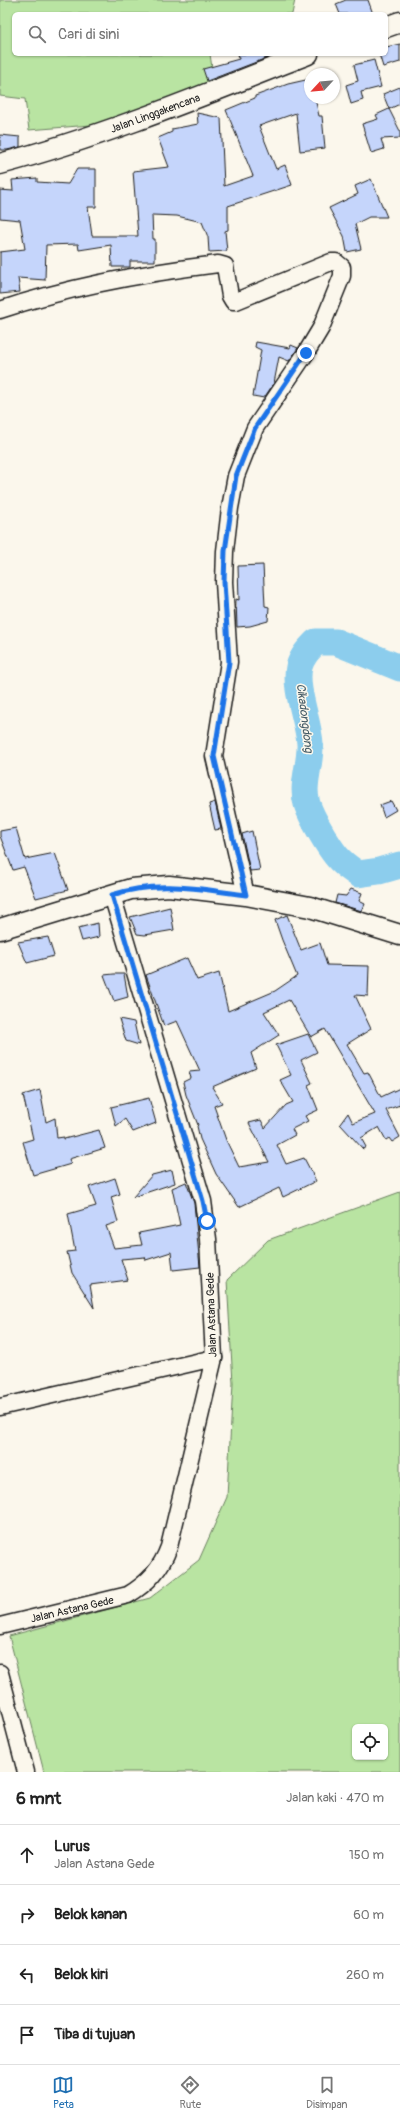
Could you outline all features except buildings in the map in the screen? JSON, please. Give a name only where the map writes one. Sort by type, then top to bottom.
[{"type":"street","points":[[388,26],[400,22]]},
{"type":"street","name":"Jalan Linggakencana","points":[[0,164],[48,151],[170,108],[303,56]]},
{"type":"street","points":[[0,310],[65,290],[113,279],[218,264],[225,266],[230,296],[233,301],[236,302],[331,262],[336,262],[342,268],[342,276],[321,328],[306,353],[255,428],[236,476],[230,508],[225,551],[224,582],[229,662],[214,756],[246,895]]},
{"type":"street","points":[[0,929],[147,886],[169,886],[246,895],[326,912],[400,935]]},
{"type":"street","name":"Jalan Astana Gede","points":[[0,1626],[128,1595],[142,1587],[155,1573],[164,1559],[169,1547],[214,1358],[208,1239],[203,1201],[112,895]]},
{"type":"street","points":[[0,1407],[214,1358]]},
{"type":"street","points":[[0,1673],[26,1772]]},
{"type":"green space","points":[[0,0],[295,0],[292,12],[12,12],[12,56],[210,56],[214,82],[128,122],[29,130],[25,99],[0,96]]},
{"type":"green space","points":[[400,1192],[400,1772],[44,1772],[9,1636],[150,1598],[199,1560],[227,1497],[233,1383],[227,1280],[268,1240]]},
{"type":"waterway","name":"Cikadongdong","points":[[400,668],[336,642],[316,642],[302,659],[298,676],[298,685],[310,744],[305,797],[309,810],[317,825],[337,856],[345,865],[358,874],[379,871],[400,865]]},
{"type":"route","points":[[207,1221],[203,1201],[112,895],[147,886],[195,888],[246,895],[214,756],[229,662],[224,582],[225,551],[230,508],[236,476],[255,428],[306,353]]}]
